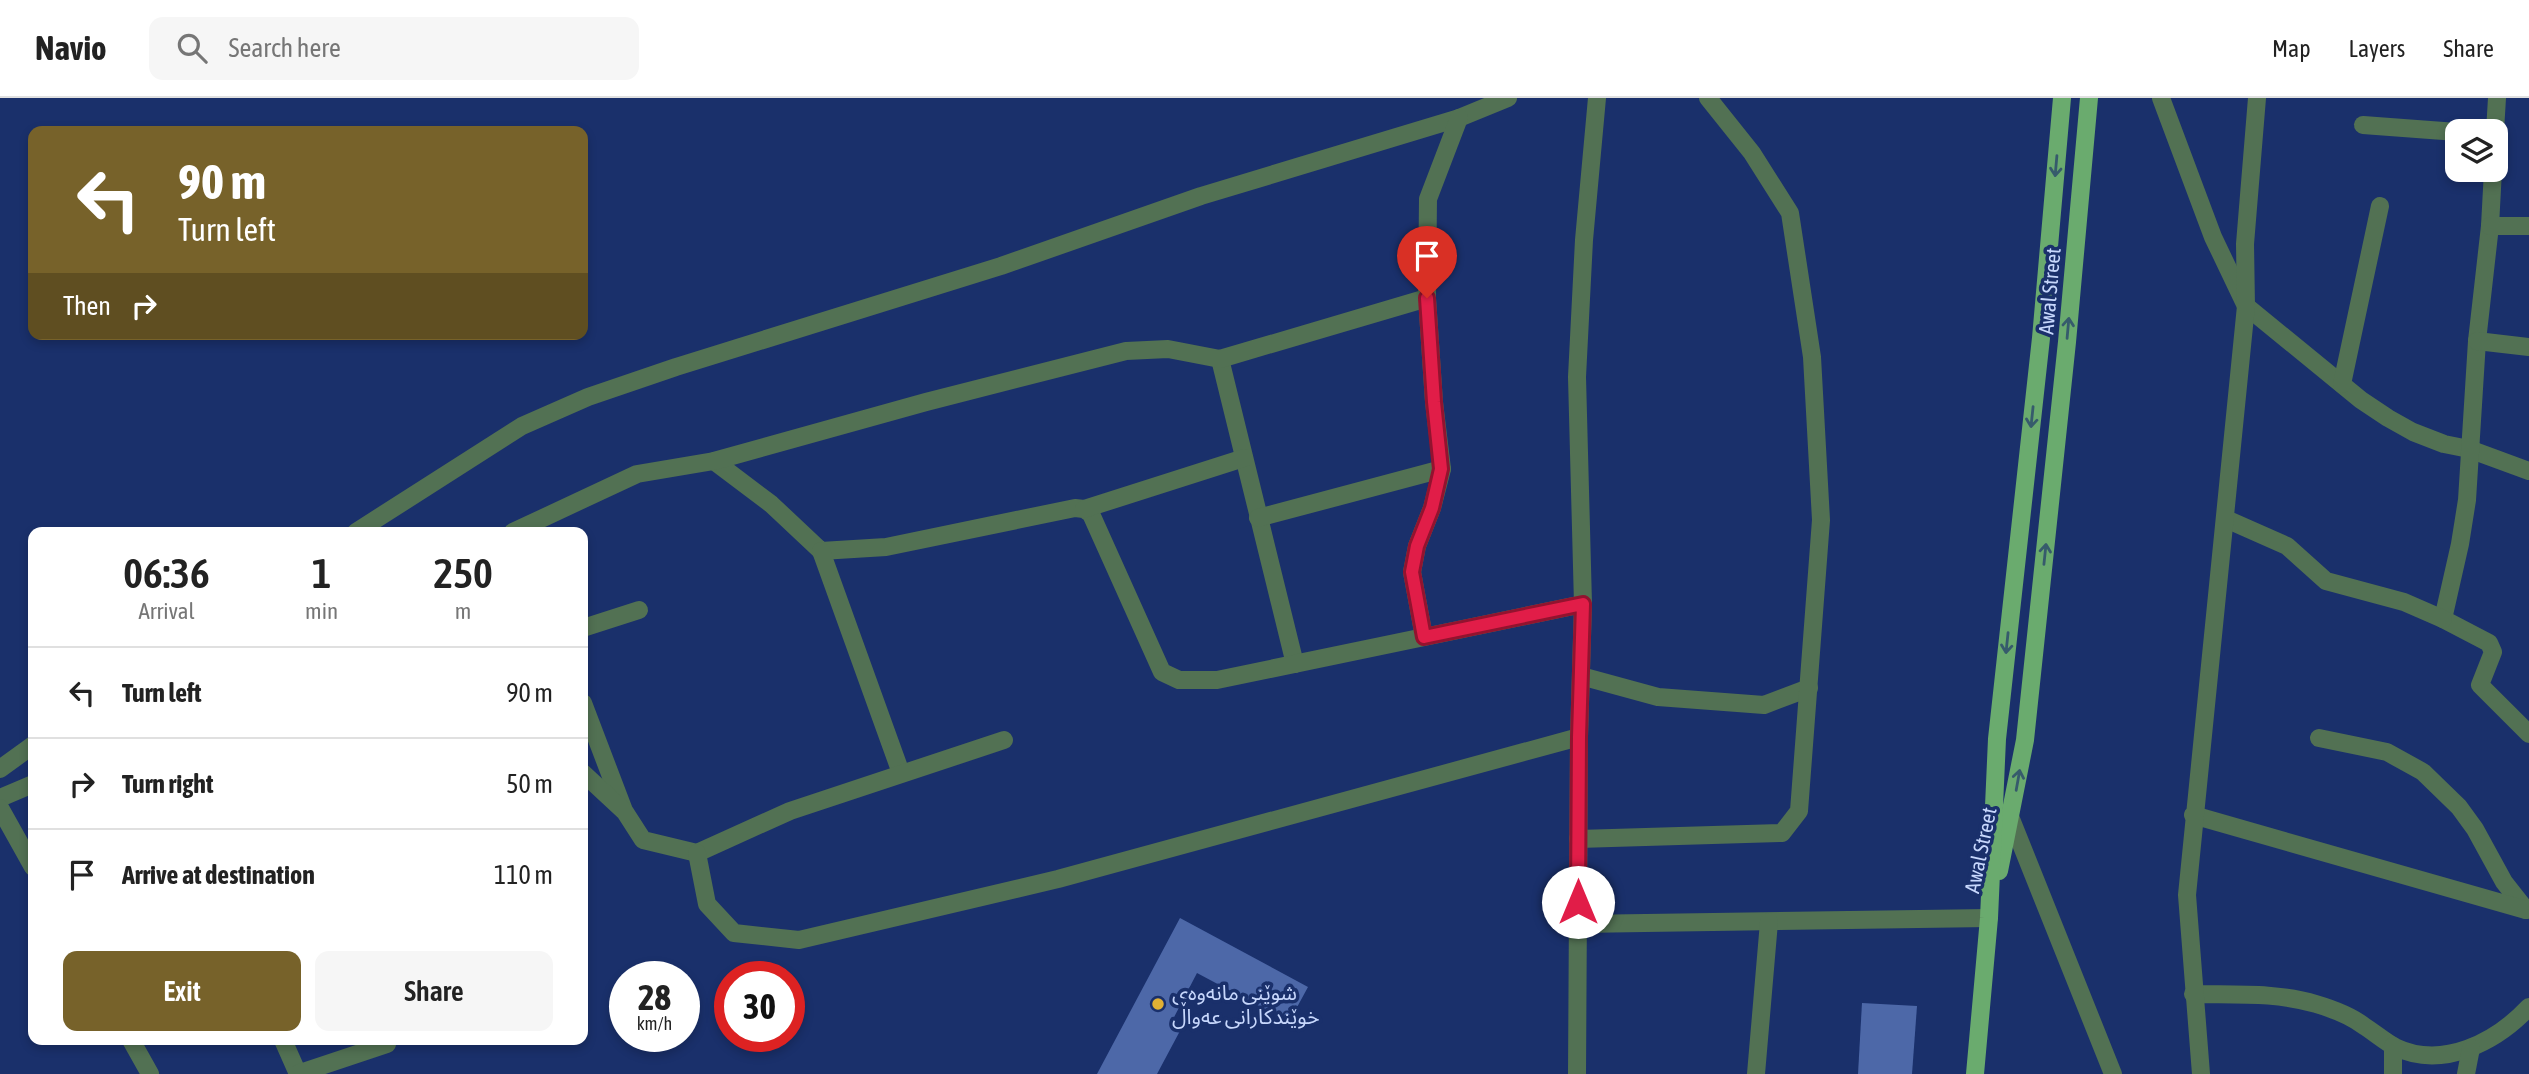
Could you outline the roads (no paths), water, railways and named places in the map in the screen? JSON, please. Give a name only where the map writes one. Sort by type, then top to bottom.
[{"type":"main road","name":"Awal Street","points":[[1989,918],[1997,739],[2041,338],[2062,98]]},
{"type":"main road","name":"Awal Street","points":[[1989,918],[2025,740],[2067,342],[2089,98]]},
{"type":"main road","points":[[1975,1074],[1989,918]]},
{"type":"street","points":[[364,527],[522,426],[601,392],[1013,262],[1201,196],[1459,118],[1508,98]]},
{"type":"street","points":[[1577,1074],[1579,737],[1583,604],[1577,377],[1584,240],[1597,98]]},
{"type":"street","points":[[1578,839],[1782,833],[1799,811],[1821,520],[1812,357],[1790,213],[1752,153],[1709,98]]},
{"type":"street","points":[[2201,1074],[2187,895],[2246,306],[2245,243],[2257,98]]},
{"type":"street","points":[[2495,119],[2497,98]]},
{"type":"street","points":[[2165,102],[2213,237],[2246,306],[2379,412],[2413,432],[2529,471]]},
{"type":"street","points":[[1424,637],[1412,572],[1417,546],[1432,508],[1441,469],[1427,298],[1428,199],[1459,118]]},
{"type":"street","points":[[2363,125],[2445,131]]},
{"type":"street","points":[[2443,619],[2467,500],[2477,341],[2492,182]]},
{"type":"street","points":[[2342,384],[2381,206]]},
{"type":"street","points":[[2490,226],[2529,226]]},
{"type":"street","points":[[2213,237],[2229,246],[2245,243]]},
{"type":"street","points":[[524,527],[637,474],[714,461],[926,402],[1126,351],[1168,349],[1220,359],[1427,298]]},
{"type":"street","points":[[2477,341],[2529,347]]},
{"type":"street","points":[[1220,359],[1295,664]]},
{"type":"street","points":[[821,551],[886,547],[1074,508],[1084,509],[1244,458]]},
{"type":"street","points":[[714,461],[771,504],[821,551],[901,774]]},
{"type":"street","points":[[1258,518],[1441,469]]},
{"type":"street","points":[[1084,509],[1091,513],[1162,672],[1179,681],[1217,680],[1583,604]]},
{"type":"street","points":[[2226,519],[2287,546],[2326,581],[2404,601],[2489,643],[2493,652],[2480,685],[2529,734]]},
{"type":"street","points":[[588,626],[639,610]]},
{"type":"street","points":[[1581,676],[1658,697],[1763,705],[1809,688]]},
{"type":"street","points":[[588,716],[625,812],[643,840],[697,853],[790,811],[1004,740]]},
{"type":"street","points":[[697,853],[707,904],[734,933],[799,940],[1058,879],[1579,737]]},
{"type":"street","points":[[2319,738],[2387,752],[2423,772],[2449,797],[2475,829],[2504,882],[2528,911]]},
{"type":"street","points":[[0,769],[28,749]]},
{"type":"street","points":[[588,779],[625,812]]},
{"type":"street","points":[[0,798],[28,786]]},
{"type":"street","points":[[0,808],[28,858]]},
{"type":"street","points":[[2193,815],[2528,911]]},
{"type":"street","points":[[2011,819],[2113,1074]]},
{"type":"street","points":[[1578,924],[1989,918]]},
{"type":"street","points":[[1756,1074],[1769,922]]},
{"type":"street","points":[[2193,994],[2280,997],[2314,1003],[2349,1017],[2393,1046],[2407,1052],[2431,1056],[2471,1048],[2504,1030],[2529,1007]]},
{"type":"street","points":[[134,1045],[150,1074]]},
{"type":"street","points":[[285,1045],[298,1074],[384,1045]]},
{"type":"street","points":[[2393,1046],[2393,1074]]},
{"type":"street","points":[[2466,1074],[2471,1048]]},
{"type":"place","name":"شوێنی مانەوەی خوێندکارانی عەواڵ","points":[[1158,1004]]}]
